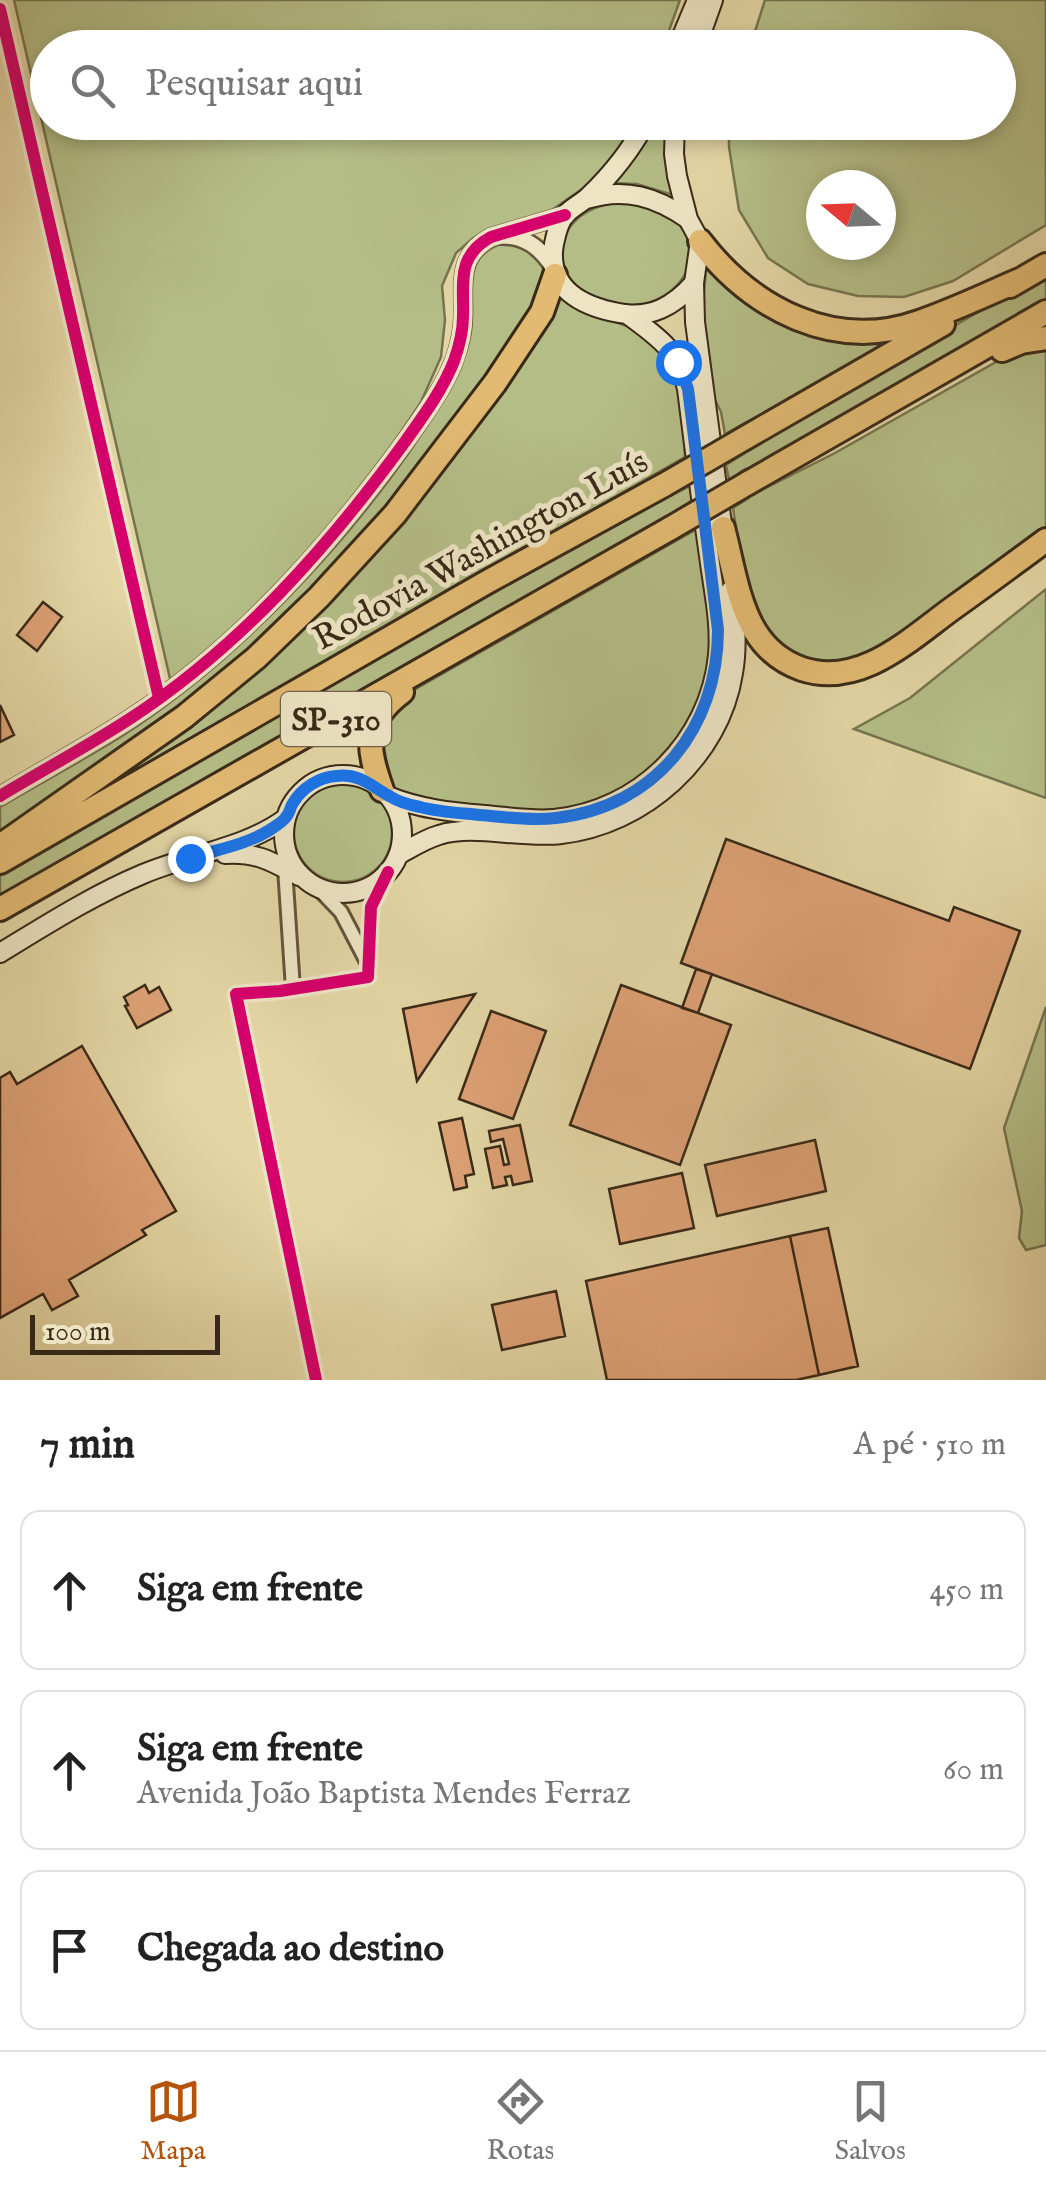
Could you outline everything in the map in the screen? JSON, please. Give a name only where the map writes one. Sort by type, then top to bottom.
[{"type":"highway","points":[[700,241],[733,279],[769,306],[840,330],[916,324],[1020,280]]},
{"type":"highway","name":"Rodovia Washington Luís","points":[[0,862],[1046,265]]},
{"type":"highway","points":[[0,846],[184,717],[256,658],[319,596],[395,514],[496,383],[542,312],[554,271]]},
{"type":"highway","name":"SP-310","points":[[0,909],[1046,312]]},
{"type":"highway","points":[[899,397],[1021,342],[1046,338]]},
{"type":"highway","points":[[723,528],[744,604],[756,631],[784,662],[828,674],[859,669],[889,654],[1046,540]]},
{"type":"highway","points":[[385,793],[372,761],[370,744],[385,705],[494,629]]},
{"type":"main road","points":[[684,30],[697,0]]},
{"type":"main road","points":[[703,30],[714,0]]},
{"type":"main road","points":[[636,140],[586,199],[565,215],[556,236],[554,271],[576,297],[590,305],[627,314],[657,312],[682,296],[694,282]]},
{"type":"main road","points":[[398,855],[452,832],[543,836],[587,830],[629,814],[675,780],[697,756],[724,706],[733,674],[735,620],[697,344],[694,282],[700,241],[688,219],[676,176],[675,140]]},
{"type":"main road","points":[[586,199],[603,194],[633,194],[653,199],[688,219]]},
{"type":"main road","points":[[285,860],[286,818],[293,802],[318,780],[352,776],[368,780],[385,793],[424,808],[554,819],[606,806],[641,786],[670,763],[692,734],[715,676],[718,630],[688,389],[672,351],[627,314]]},
{"type":"main road","points":[[190,858],[240,853],[285,860],[311,883],[336,893],[356,892],[374,885],[398,855],[401,824],[385,793]]},
{"type":"main road","points":[[0,953],[144,873],[258,836],[286,818]]},
{"type":"street","points":[[0,9],[30,140]]},
{"type":"street","points":[[30,140],[158,698]]},
{"type":"street","points":[[0,796],[158,698],[208,660],[304,568],[358,505],[438,392],[455,359],[462,326],[466,262],[480,243],[565,215]]},
{"type":"street","points":[[491,237],[524,239],[539,249],[554,271]]},
{"type":"street","points":[[285,860],[293,989]]},
{"type":"street","points":[[316,1380],[236,994],[368,977],[371,906],[388,872]]},
{"type":"street","points":[[311,883],[341,912],[369,967]]},
{"type":"green space","points":[[14,0],[680,0],[669,30],[30,30],[30,70]]},
{"type":"green space","points":[[765,0],[1046,0],[1046,225],[953,281],[904,297],[858,296],[808,284],[768,258],[739,210],[729,140],[1016,140],[1016,30],[755,30]]},
{"type":"green space","points":[[46,140],[624,140],[592,182],[549,212],[473,238],[456,253],[442,286],[445,320],[441,357],[421,402],[367,483],[278,591],[171,683]]},
{"type":"green space","points":[[641,140],[669,140],[673,195],[637,184],[610,183]]},
{"type":"green space","points":[[628,202],[673,219],[687,236],[691,249],[690,263],[675,287],[664,296],[635,305],[605,302],[582,291],[568,275],[562,256],[565,237],[577,219],[598,207]]},
{"type":"green space","points":[[507,242],[528,247],[543,265],[529,316],[489,376],[388,506],[257,650],[0,842],[0,807],[119,738],[165,706],[256,629],[340,541],[378,495],[447,392],[470,337],[475,268],[481,257]]},
{"type":"green space","points":[[707,259],[735,288],[898,339],[725,434],[712,394],[702,314]]},
{"type":"green space","points":[[1046,273],[1046,304],[750,473],[745,469],[729,480],[726,465],[751,449],[760,438]]},
{"type":"green space","points":[[556,292],[583,312],[631,328],[661,351],[677,383],[685,457],[80,802],[301,622]]},
{"type":"green space","points":[[1046,345],[1046,532],[891,646],[835,669],[780,651],[746,595],[733,508],[1012,353]]},
{"type":"green space","points":[[692,485],[694,499],[666,521],[0,901],[0,870],[657,496],[672,495]]},
{"type":"green space","points":[[697,529],[712,633],[707,672],[686,726],[649,769],[599,798],[548,810],[423,803],[411,800],[392,786],[380,758],[388,707]]},
{"type":"green space","points":[[1046,589],[1046,798],[854,729],[910,698]]},
{"type":"green space","points":[[343,784],[370,792],[384,806],[392,833],[384,860],[370,874],[343,882],[316,874],[302,860],[294,833],[302,806],[316,792]]},
{"type":"green space","points":[[1046,1007],[1046,1245],[1026,1250],[1019,1238],[1022,1211],[1004,1128]]},
{"type":"building","points":[[43,602],[62,617],[37,651],[17,635]]},
{"type":"building","points":[[0,705],[14,735],[0,742]]},
{"type":"building","points":[[726,839],[949,921],[954,907],[1020,931],[970,1069],[681,963]]},
{"type":"building","points":[[696,969],[712,974],[698,1013],[682,1008]]},
{"type":"building","points":[[145,985],[149,993],[159,987],[171,1010],[137,1028],[124,997]]},
{"type":"building","points":[[621,985],[731,1025],[680,1165],[570,1125]]},
{"type":"building","points":[[475,994],[417,1081],[403,1009]]},
{"type":"building","points":[[491,1011],[546,1031],[513,1119],[459,1099]]},
{"type":"building","points":[[82,1046],[176,1211],[142,1230],[146,1235],[69,1280],[78,1296],[52,1310],[43,1294],[0,1318],[0,1078],[10,1072],[17,1084]]},
{"type":"building","points":[[462,1118],[474,1174],[465,1176],[467,1187],[454,1190],[439,1123]]},
{"type":"building","points":[[520,1125],[532,1181],[513,1185],[511,1176],[505,1177],[507,1185],[493,1188],[485,1149],[500,1146],[504,1165],[509,1164],[503,1139],[491,1142],[489,1131]]},
{"type":"building","points":[[815,1140],[826,1191],[717,1216],[705,1165]]},
{"type":"building","points":[[682,1173],[694,1228],[620,1244],[609,1189]]},
{"type":"building","points":[[828,1228],[858,1366],[819,1375],[790,1236]]},
{"type":"building","points":[[790,1236],[819,1375],[796,1380],[607,1380],[586,1281]]},
{"type":"building","points":[[556,1291],[565,1336],[502,1350],[492,1305]]},
{"type":"cycle path","points":[[0,9],[30,139]]},
{"type":"cycle path","points":[[30,140],[159,698]]},
{"type":"cycle path","points":[[0,796],[171,690],[210,659],[281,591],[378,478],[439,392],[459,345],[464,271],[472,253],[491,237],[565,215]]},
{"type":"cycle path","points":[[316,1380],[236,994],[368,977],[371,907],[388,872]]},
{"type":"route","points":[[190,858],[271,829],[286,818],[304,790],[318,780],[335,776],[368,780],[388,796],[424,808],[554,819],[606,806],[670,763],[701,716],[715,676],[718,652],[688,389],[678,362]]}]
